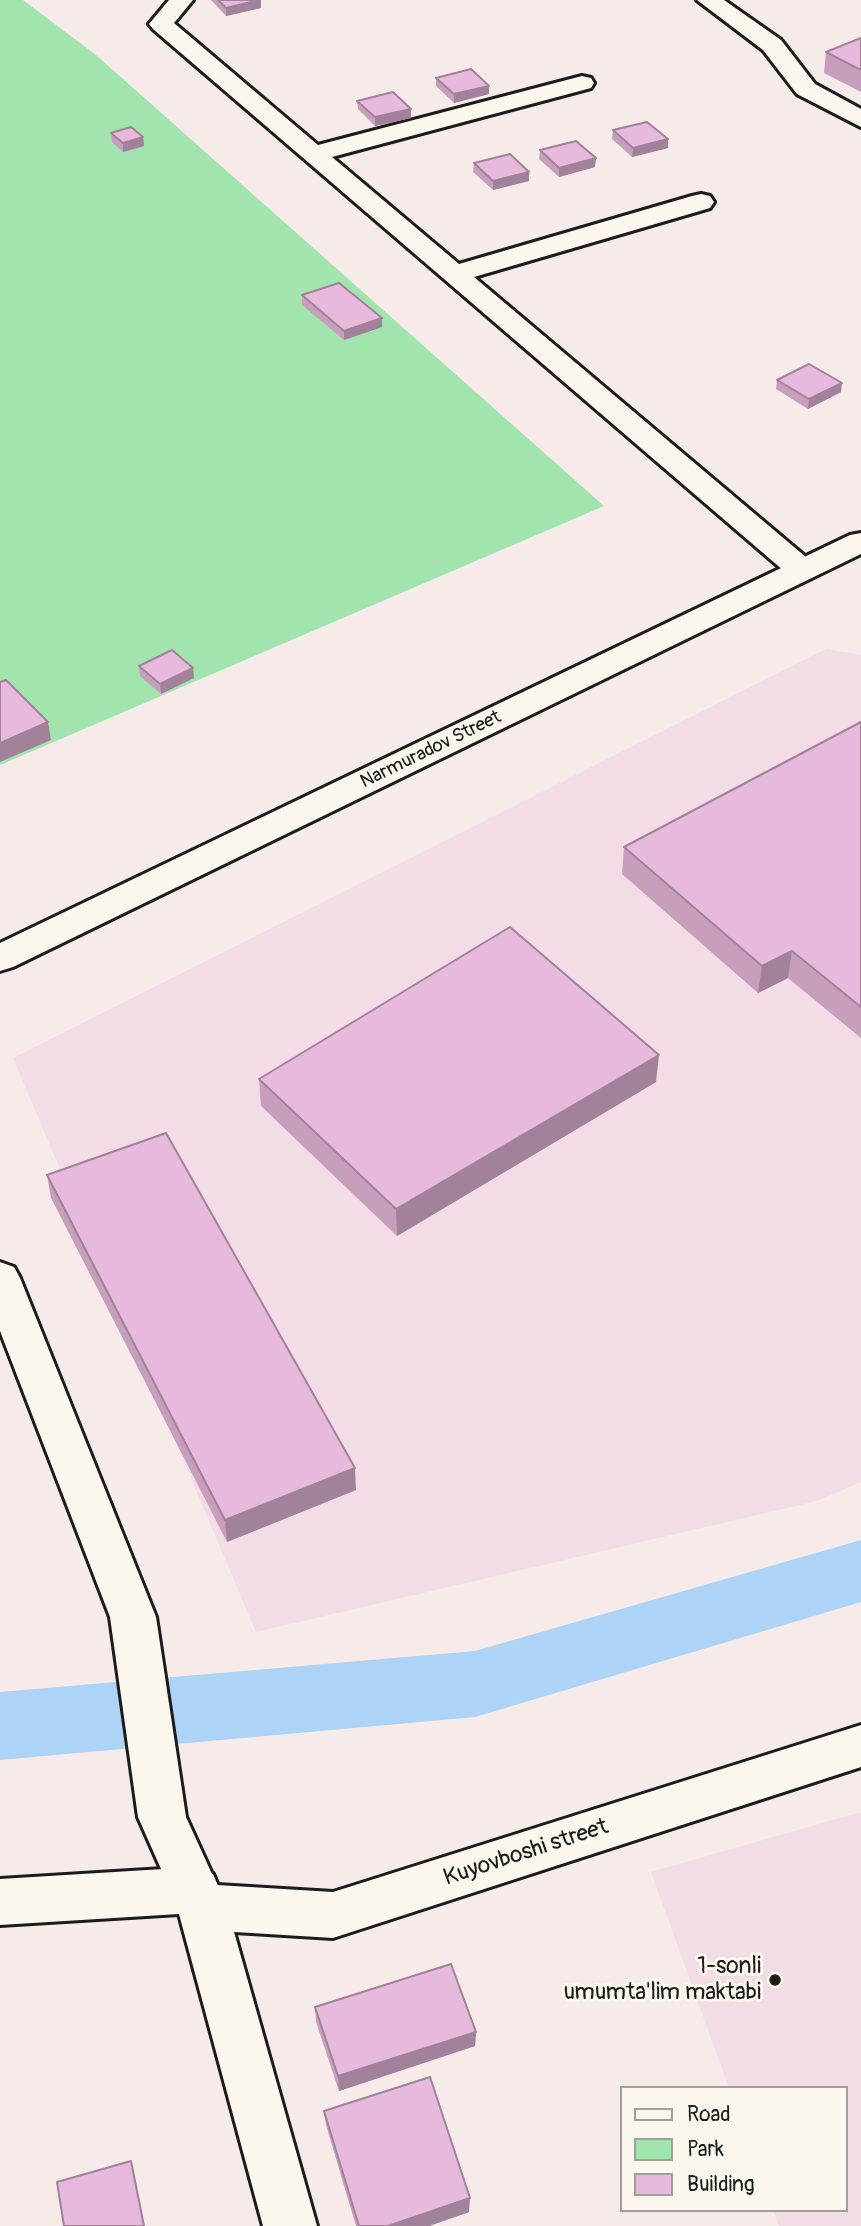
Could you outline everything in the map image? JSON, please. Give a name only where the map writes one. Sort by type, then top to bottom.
[{"type":"street","points":[[181,0],[161,24],[803,570]]},
{"type":"street","points":[[709,0],[772,45],[806,89],[861,119]]},
{"type":"street","points":[[313,154],[582,83]]},
{"type":"street","points":[[454,274],[701,202]]},
{"type":"street","name":"Narmuradov Street","points":[[0,958],[861,542]]},
{"type":"street","points":[[0,1278],[134,1617],[162,1818],[199,1899],[290,2226]]},
{"type":"street","name":"Kuyovboshi street","points":[[0,1902],[199,1899],[333,1915],[861,1746]]},
{"type":"shaded area","points":[[826,649],[861,655],[861,1482],[817,1501],[256,1632],[13,1058]]},
{"type":"shaded area","name":"1-sonli umumta'lim maktabi","points":[[861,1812],[861,2226],[779,2226],[774,2212],[847,2212],[847,2086],[728,2086],[651,1872]]},
{"type":"green space","points":[[0,0],[23,0],[96,55],[604,506],[0,765]]},
{"type":"building","points":[[218,0],[259,0],[226,8]]},
{"type":"building","points":[[861,38],[861,70],[826,52]]},
{"type":"building","points":[[471,69],[489,86],[454,94],[436,78]]},
{"type":"building","points":[[393,92],[411,109],[375,117],[357,101]]},
{"type":"building","points":[[647,122],[668,139],[633,148],[613,130]]},
{"type":"building","points":[[131,127],[143,137],[123,143],[111,133]]},
{"type":"building","points":[[576,141],[596,158],[559,168],[540,150]]},
{"type":"building","points":[[510,154],[529,172],[493,181],[474,163]]},
{"type":"building","points":[[339,283],[382,318],[344,331],[302,295]]},
{"type":"building","points":[[809,364],[842,383],[809,399],[777,380]]},
{"type":"building","points":[[172,650],[193,668],[160,684],[139,666]]},
{"type":"building","points":[[6,680],[48,722],[0,743],[0,682]]},
{"type":"building","points":[[861,722],[861,1007],[792,951],[762,966],[624,847]]},
{"type":"building","points":[[510,927],[659,1055],[396,1209],[259,1079]]},
{"type":"building","points":[[166,1133],[355,1468],[225,1520],[47,1175]]},
{"type":"building","points":[[451,1964],[476,2032],[338,2076],[315,2007]]},
{"type":"building","points":[[430,2077],[470,2198],[388,2226],[359,2226],[324,2111]]},
{"type":"building","points":[[131,2161],[144,2226],[64,2226],[57,2182]]},
{"type":"waterway","points":[[0,1726],[475,1684],[861,1571]]},
{"type":"place","name":"1-sonli umumta'lim maktabi","points":[[775,1980]]}]
